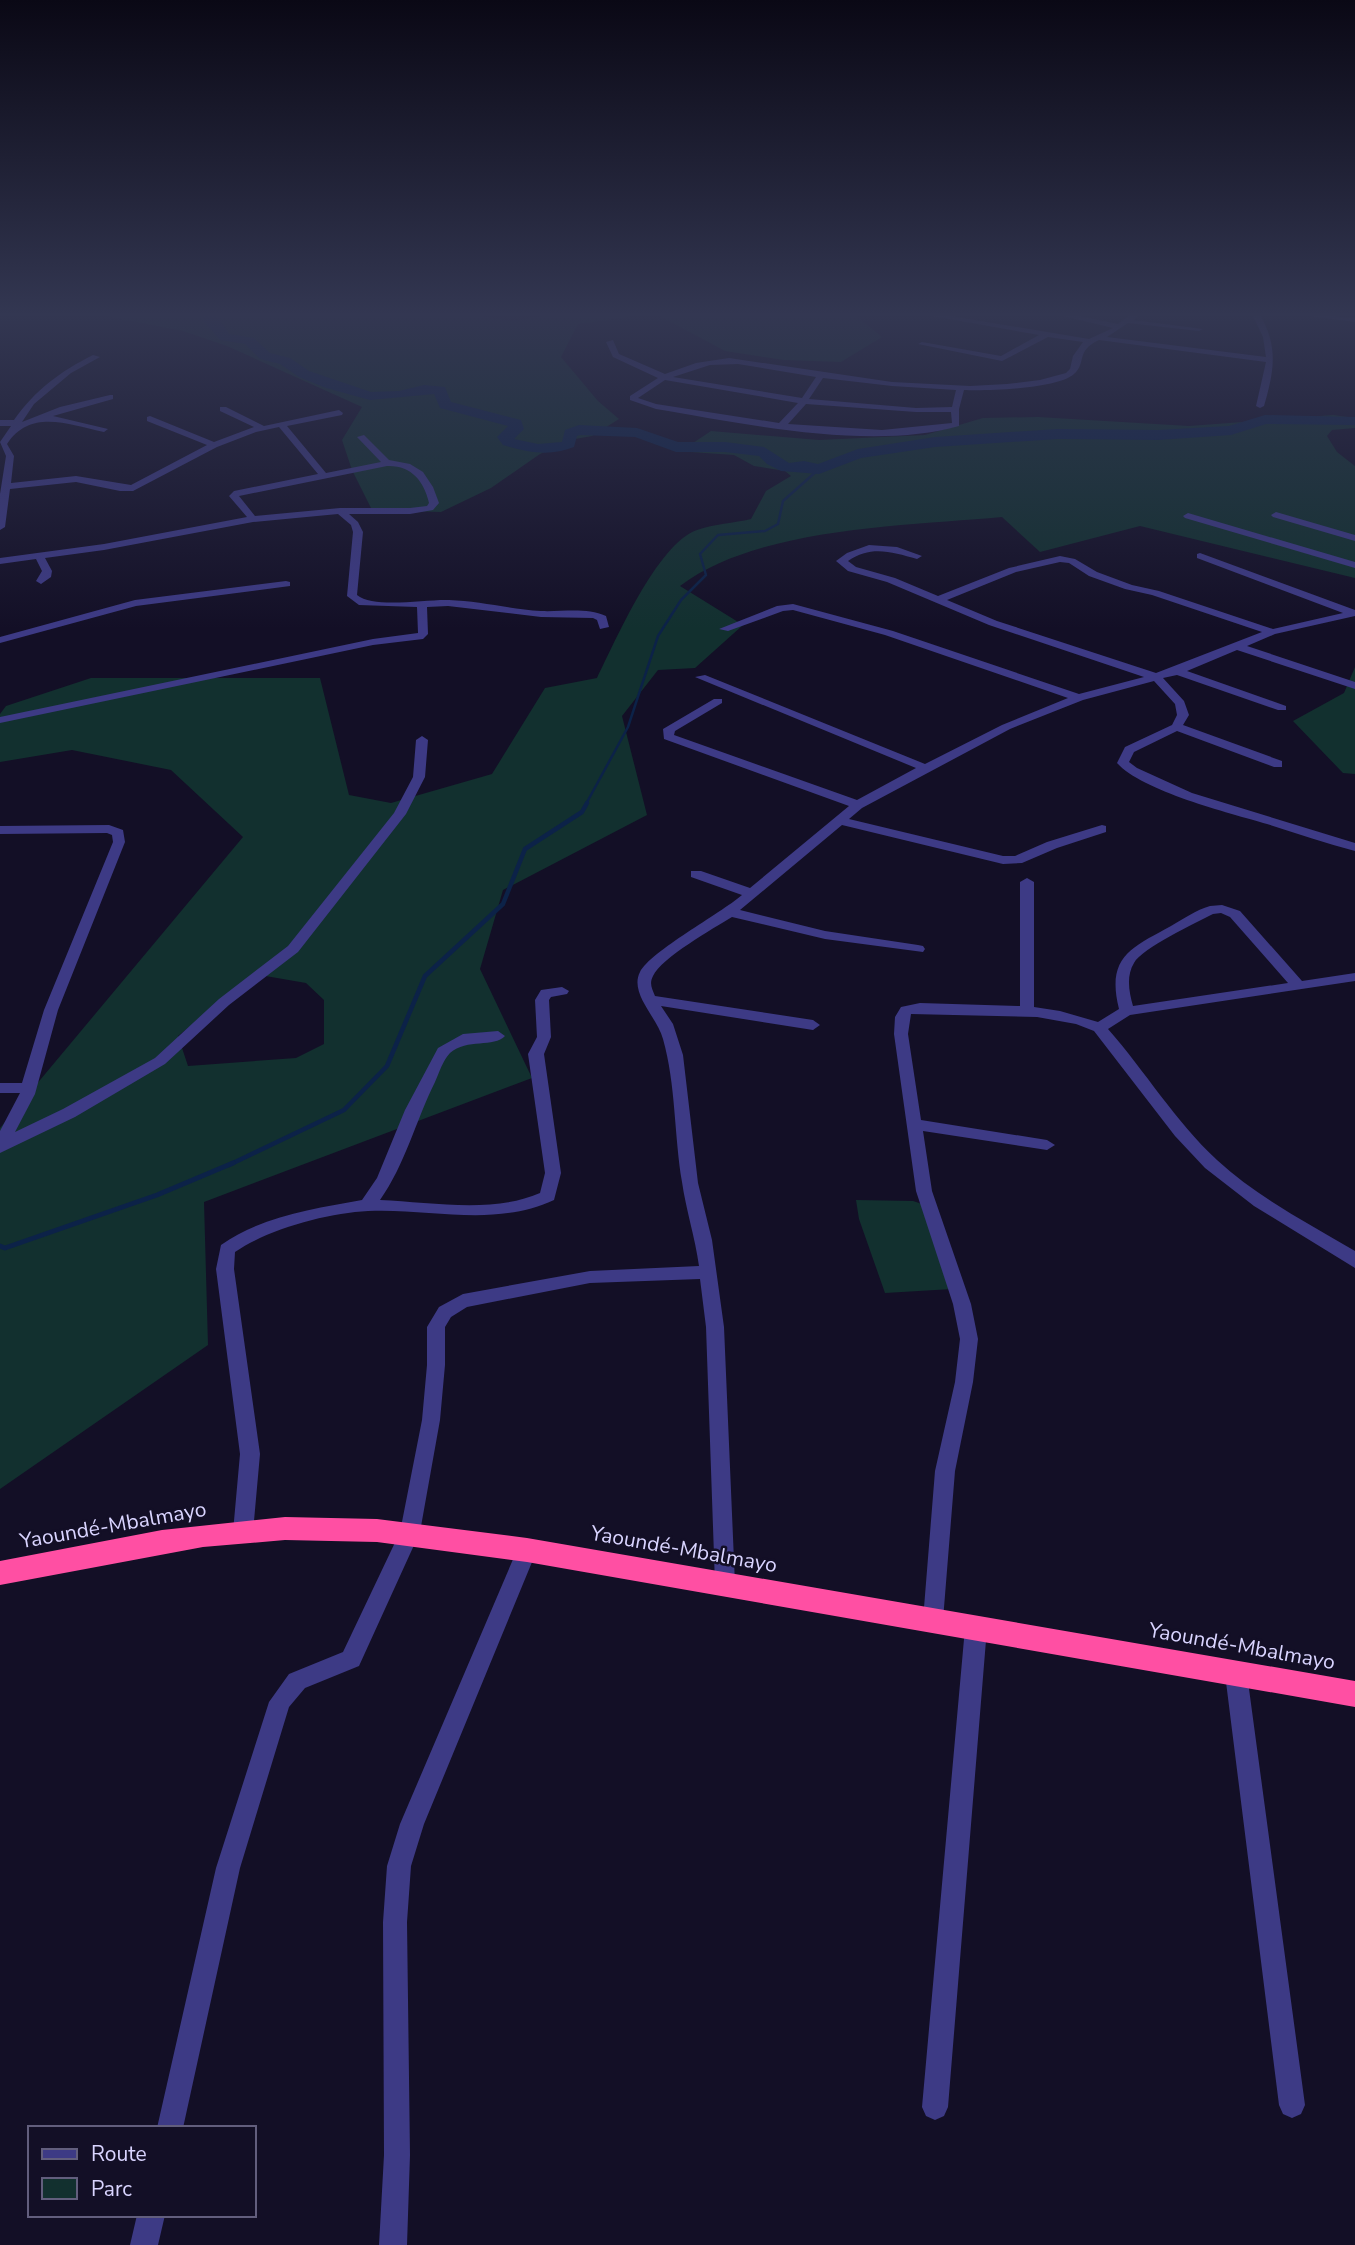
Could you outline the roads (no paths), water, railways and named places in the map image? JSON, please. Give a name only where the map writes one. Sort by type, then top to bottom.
[{"type":"highway","name":"Yaoundé-Mbalmayo","points":[[0,1573],[164,1540],[243,1532],[325,1528],[410,1532],[1355,1694]]},
{"type":"street","points":[[0,527],[8,486],[10,456],[4,444],[21,419]]},
{"type":"street","points":[[0,423],[17,426],[35,419]]},
{"type":"street","points":[[55,419],[104,429]]},
{"type":"street","points":[[150,419],[214,445]]},
{"type":"street","points":[[243,419],[262,428]]},
{"type":"street","points":[[8,486],[76,479],[133,488],[214,445],[262,428],[306,419]]},
{"type":"street","points":[[738,419],[848,433],[932,429],[956,424],[956,419]]},
{"type":"street","points":[[781,426],[788,419]]},
{"type":"street","points":[[281,424],[323,475]]},
{"type":"street","points":[[360,437],[388,464]]},
{"type":"street","points":[[0,561],[40,557],[253,519],[340,511],[410,511],[430,508],[434,503],[415,468],[405,464],[388,464],[237,493],[234,496],[253,519]]},
{"type":"street","points":[[340,511],[355,524],[358,533],[352,596],[359,602],[447,603],[541,614],[595,615],[602,618],[604,627]]},
{"type":"street","points":[[1276,515],[1355,538]]},
{"type":"street","points":[[1188,516],[1355,565]]},
{"type":"street","points":[[917,556],[888,545],[869,548],[841,561],[852,569],[891,580],[993,623],[1156,677],[1180,703],[1183,715],[1176,727],[1129,750],[1124,763],[1133,771],[1188,796],[1355,847]]},
{"type":"street","points":[[1200,556],[1355,613]]},
{"type":"street","points":[[40,557],[47,571],[46,577],[41,581]]},
{"type":"street","points":[[938,600],[994,576],[1060,559],[1072,561],[1093,574],[1120,584],[1272,632]]},
{"type":"street","points":[[0,640],[135,603],[286,584]]},
{"type":"street","points":[[0,720],[373,642],[419,637],[423,634],[422,604]]},
{"type":"street","points":[[724,629],[781,608],[793,607],[889,633],[1079,698]]},
{"type":"street","points":[[725,1584],[715,1327],[704,1240],[690,1183],[675,1055],[666,1024],[649,1000],[643,985],[647,972],[659,959],[753,894],[858,805],[925,768],[1006,727],[1079,698],[1177,671],[1272,632],[1355,613]]},
{"type":"street","points":[[1236,646],[1355,686]]},
{"type":"street","points":[[1177,671],[1282,708]]},
{"type":"street","points":[[701,677],[925,768]]},
{"type":"street","points":[[718,701],[669,730],[668,737],[858,805]]},
{"type":"street","points":[[1176,727],[1279,764]]},
{"type":"street","points":[[1,1147],[69,1113],[160,1061],[224,1002],[293,949],[400,814],[419,777],[422,740]]},
{"type":"street","points":[[841,821],[1003,860],[1017,860],[1102,829]]},
{"type":"street","points":[[0,830],[108,829],[118,833],[119,842],[51,1010],[29,1088],[1,1147]]},
{"type":"street","points":[[696,874],[753,894]]},
{"type":"street","points":[[1027,882],[1027,1013]]},
{"type":"street","points":[[1127,1011],[1121,990],[1126,960],[1135,952],[1210,910],[1222,909],[1235,914],[1299,986]]},
{"type":"street","points":[[730,912],[825,934],[918,949]]},
{"type":"street","points":[[1099,1028],[1117,1014],[1127,1011],[1355,977]]},
{"type":"street","points":[[243,1532],[250,1454],[225,1269],[228,1249],[241,1237],[308,1217],[367,1205],[495,1210],[538,1203],[548,1196],[553,1173],[536,1054],[544,1037],[542,1000],[545,993],[562,991]]},
{"type":"street","points":[[649,1000],[813,1025]]},
{"type":"street","points":[[933,1620],[946,1471],[964,1381],[969,1339],[962,1304],[925,1191],[901,1034],[902,1017],[906,1010],[920,1008],[1027,1013],[1084,1020],[1099,1028],[1173,1122],[1230,1181],[1349,1255],[1355,1262]]},
{"type":"street","points":[[367,1205],[385,1180],[413,1110],[443,1051],[463,1040],[498,1036]]},
{"type":"street","points":[[0,1088],[29,1088]]},
{"type":"street","points":[[913,1124],[1047,1145]]},
{"type":"street","points":[[170,2126],[228,1868],[280,1702],[297,1681],[351,1659],[410,1532],[431,1420],[436,1327],[444,1312],[463,1301],[590,1277],[708,1272]]},
{"type":"street","points":[[393,2245],[397,2155],[395,1922],[399,1866],[412,1824],[527,1550]]},
{"type":"street","points":[[935,2107],[976,1628]]},
{"type":"street","points":[[1236,1674],[1292,2105]]},
{"type":"street","points":[[144,2245],[151,2217]]},
{"type":"waterway","points":[[492,419],[516,423],[516,429],[505,437],[508,442],[538,449],[554,449],[569,444],[570,433],[579,430],[637,433],[676,447],[725,447],[764,452],[773,461],[787,468],[804,466],[819,469],[858,454],[935,442],[1058,434],[1158,435],[1231,430],[1265,419],[1355,421]]},
{"type":"waterway","points":[[586,804],[628,727],[658,636],[681,600],[706,575],[700,554],[718,535],[765,531],[778,524],[783,501],[819,469]]},
{"type":"waterway","points":[[229,1165],[344,1110],[387,1066],[425,976],[503,904],[525,849],[582,812],[587,803]]},
{"type":"waterway","points":[[0,1246],[5,1248],[157,1195],[233,1163]]}]
